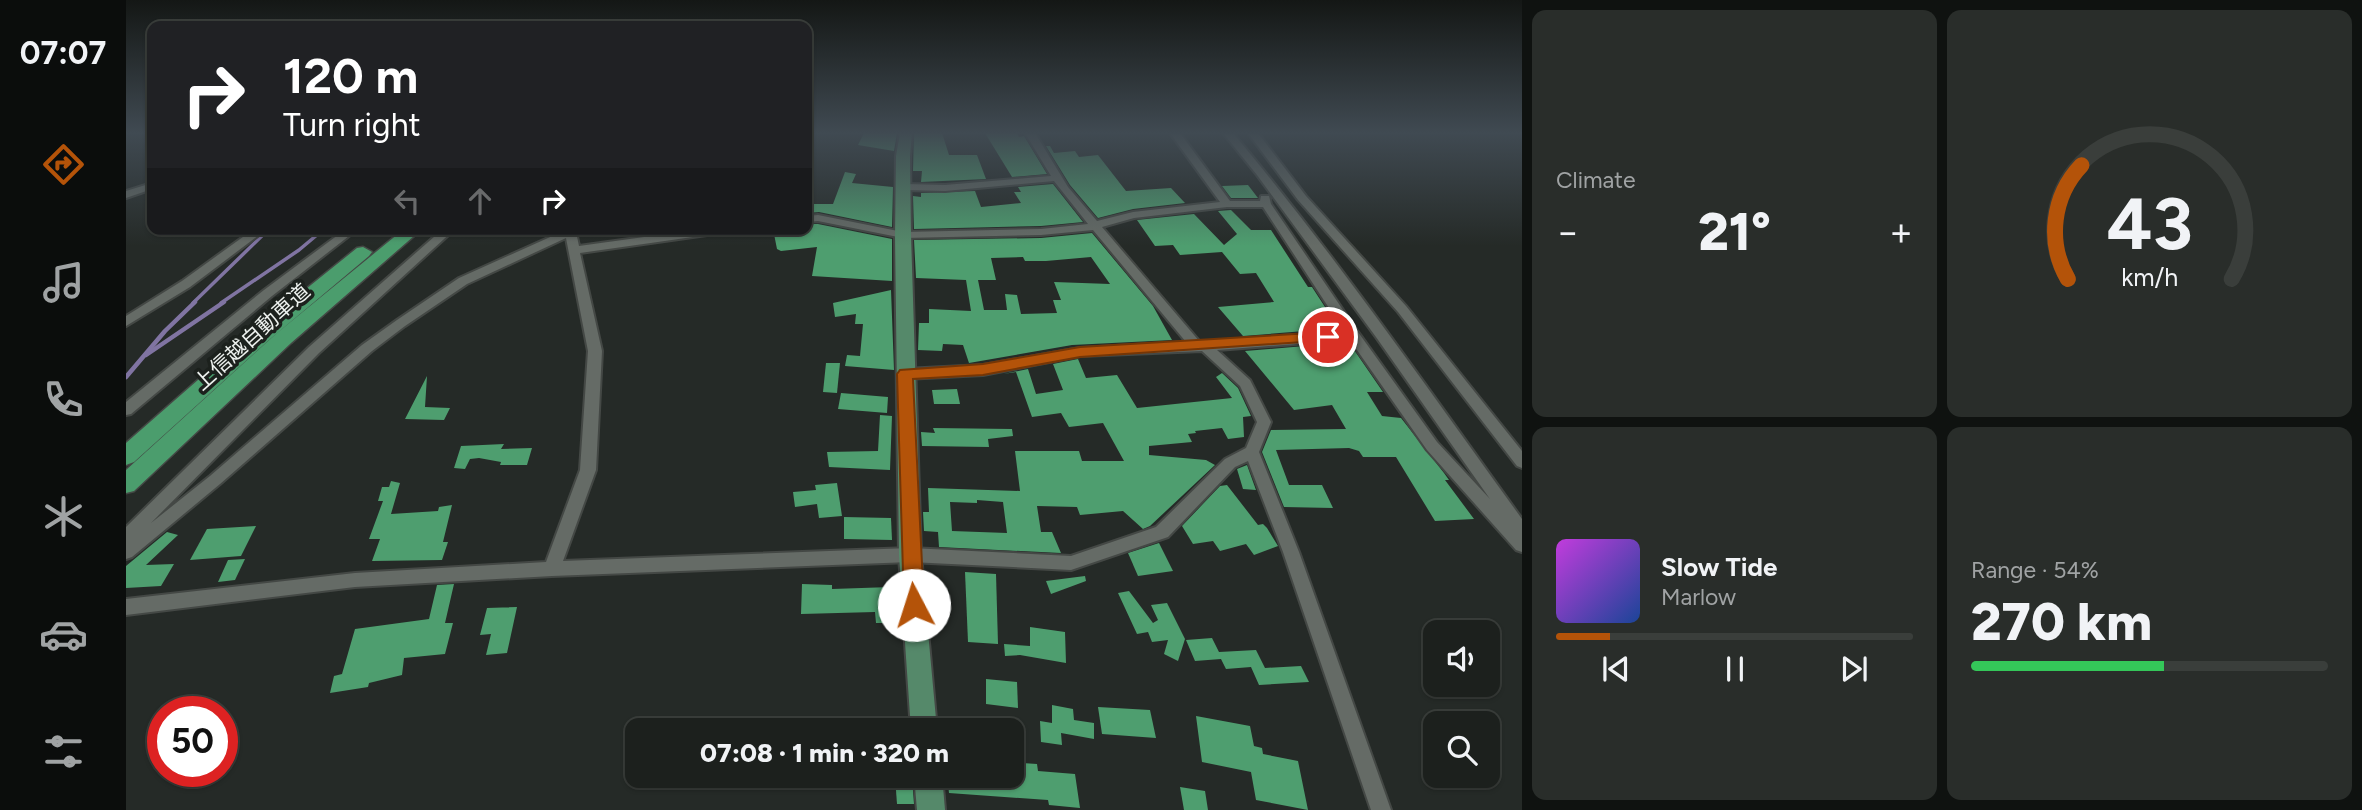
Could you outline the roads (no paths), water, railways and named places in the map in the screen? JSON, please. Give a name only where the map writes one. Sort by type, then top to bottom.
[{"type":"highway","name":"上信越自動車道","points":[[126,456],[262,335],[385,235]]},
{"type":"highway","name":"上信越自動車道","points":[[126,484],[284,338],[407,235]]},
{"type":"main road","points":[[904,171],[903,235],[910,555],[923,718]]},
{"type":"main road","points":[[929,788],[931,810]]},
{"type":"street","points":[[126,607],[355,580],[552,569],[910,555],[1071,563],[1162,533],[1230,463],[1252,452],[1264,422],[1245,383],[1201,346],[1094,227],[1054,171]]},
{"type":"street","points":[[1203,171],[1227,204]]},
{"type":"street","points":[[1281,171],[1302,198],[1402,309],[1522,462]]},
{"type":"street","points":[[1261,173],[1266,204],[1353,335],[1432,446],[1522,545]]},
{"type":"street","points":[[1261,173],[1381,334],[1522,532]]},
{"type":"street","points":[[905,187],[945,188],[1058,178]]},
{"type":"street","points":[[126,195],[147,188]]},
{"type":"street","points":[[812,219],[903,235],[1041,232],[1094,227],[1133,215],[1227,204],[1266,204]]},
{"type":"street","points":[[126,322],[186,284],[254,235]]},
{"type":"street","points":[[126,410],[268,293],[345,235]]},
{"type":"street","points":[[126,537],[314,350],[443,235]]},
{"type":"street","points":[[126,552],[215,480],[367,348],[463,281],[563,235]]},
{"type":"street","points":[[552,569],[588,470],[595,351],[571,235]]},
{"type":"street","points":[[575,250],[684,235]]},
{"type":"street","points":[[905,374],[983,370],[1080,352],[1353,335]]},
{"type":"street","points":[[1252,452],[1291,552],[1381,810]]},
{"type":"waterway","points":[[193,303],[263,235]]},
{"type":"waterway","points":[[221,303],[317,235]]},
{"type":"waterway","points":[[126,377],[165,331],[195,302]]},
{"type":"waterway","points":[[146,355],[224,302]]}]
